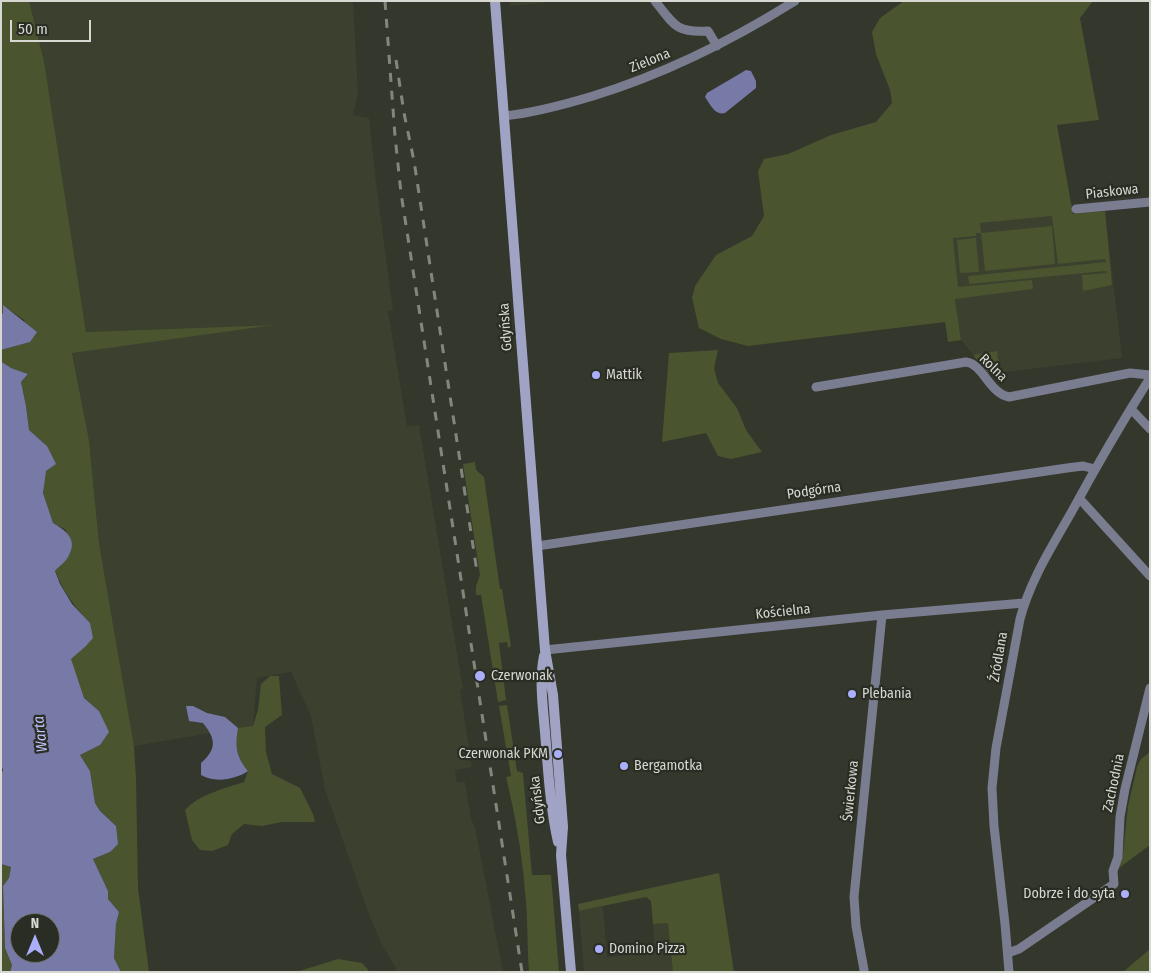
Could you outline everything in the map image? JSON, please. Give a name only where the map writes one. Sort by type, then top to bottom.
[{"type":"main road","name":"Gdyńska","points":[[495,1],[545,650],[553,695],[563,827],[561,856],[570,972]]},
{"type":"street","points":[[655,1],[677,27],[691,32],[708,31],[717,46]]},
{"type":"street","name":"Zielona","points":[[504,116],[534,113],[609,91],[662,72],[717,46],[796,1]]},
{"type":"street","name":"Piaskowa","points":[[1076,209],[1150,202]]},
{"type":"street","name":"Rolna","points":[[816,386],[966,362],[974,364],[1002,396],[1009,397],[1130,373],[1150,376]]},
{"type":"street","name":"Źródlana","points":[[1009,972],[994,826],[992,788],[996,748],[1020,619],[1024,603],[1038,570],[1150,376]]},
{"type":"street","points":[[1130,409],[1150,429]]},
{"type":"street","name":"Podgórna","points":[[537,546],[1075,467],[1083,466],[1095,469]]},
{"type":"street","points":[[1079,498],[1150,576]]},
{"type":"street","name":"Kościelna","points":[[545,650],[882,615],[1024,603]]},
{"type":"street","name":"Świerkowa","points":[[864,970],[856,926],[854,897],[882,615]]},
{"type":"street","name":"Zachodnia","points":[[1008,953],[1019,949],[1114,884],[1112,872],[1119,850],[1120,817],[1125,789],[1150,688]]},
{"type":"shaded area","points":[[29,1],[353,1],[358,93],[353,115],[369,118],[393,310],[388,311],[407,426],[419,425],[463,689],[460,690],[472,767],[455,770],[457,783],[465,782],[503,972],[398,972],[381,943],[370,917],[325,790],[311,716],[291,672],[257,678],[253,726],[134,746],[99,543],[89,440],[72,352],[267,325],[86,332],[44,61]]},
{"type":"shaded area","points":[[510,1],[543,1],[544,3],[510,6]]},
{"type":"shaded area","points":[[1105,211],[1122,358],[989,374],[961,340],[945,226]]},
{"type":"shaded area","points":[[603,906],[607,957],[655,953],[653,924],[668,922],[673,972],[584,972],[579,911]]},
{"type":"green space","points":[[1,1],[29,1],[44,61],[86,332],[274,325],[72,353],[89,440],[99,543],[134,746],[138,888],[149,972],[121,972],[114,958],[116,924],[119,912],[108,899],[108,891],[93,859],[110,852],[116,826],[100,811],[95,803],[90,771],[80,755],[100,745],[99,711],[84,698],[70,659],[85,647],[90,623],[70,599],[55,570],[69,555],[66,530],[53,523],[43,493],[47,446],[29,430],[21,382],[28,374],[11,368],[2,362],[1,350],[30,342],[24,320],[4,306],[3,315],[1,312]]},
{"type":"green space","points":[[904,1],[1093,1],[1080,18],[1099,120],[1057,125],[1073,214],[1105,211],[1112,285],[1083,291],[1082,275],[1107,273],[1106,271],[969,284],[968,276],[1106,262],[1105,259],[1058,264],[1052,216],[980,223],[981,233],[976,233],[976,236],[953,238],[958,287],[1032,280],[1033,289],[955,299],[961,340],[948,342],[945,322],[748,346],[721,339],[699,328],[692,298],[695,286],[716,255],[752,236],[764,216],[758,171],[764,159],[788,154],[831,135],[876,122],[892,103],[890,90],[876,54],[872,32],[880,18]]},
{"type":"green space","points":[[1052,226],[1055,264],[985,271],[981,233]]},
{"type":"green space","points":[[976,238],[979,272],[960,273],[957,240]]},
{"type":"green space","points":[[718,350],[714,368],[718,383],[737,408],[746,430],[762,452],[731,459],[718,456],[706,433],[662,442],[669,353]]},
{"type":"green space","points":[[997,351],[1000,373],[989,374],[973,355]]},
{"type":"green space","points":[[475,462],[476,470],[484,477],[500,589],[502,589],[511,646],[508,648],[507,642],[499,643],[506,700],[498,702],[481,595],[476,595],[476,586],[480,575],[463,464]]},
{"type":"green space","points":[[270,676],[279,676],[282,715],[265,727],[266,752],[272,774],[300,788],[315,822],[282,822],[262,826],[244,824],[232,834],[228,845],[212,851],[200,850],[192,840],[185,810],[205,796],[244,782],[248,771],[237,751],[238,728],[253,726],[258,710],[261,684]]},
{"type":"green space","points":[[507,705],[517,771],[523,773],[532,875],[551,875],[559,972],[529,972],[524,876],[518,834],[506,777],[511,776],[499,706]]},
{"type":"green space","points":[[1150,752],[1150,845],[1115,871],[1123,854],[1128,806],[1137,767],[1141,759]]},
{"type":"green space","points":[[1,864],[11,867],[9,878],[3,886],[5,948],[12,965],[10,972],[1,972]]},
{"type":"green space","points":[[719,873],[734,972],[673,972],[668,923],[653,924],[651,901],[646,897],[579,911],[578,904]]},
{"type":"green space","points":[[1150,949],[1150,972],[1123,972]]},
{"type":"green space","points":[[338,959],[362,963],[370,972],[296,972]]},
{"type":"water","points":[[746,70],[751,71],[756,81],[756,88],[725,113],[718,113],[705,97],[707,93]]},
{"type":"water","points":[[3,305],[37,332],[30,342],[1,350],[1,312],[3,314]]},
{"type":"water","name":"Warta","points":[[1,359],[2,362],[11,368],[28,374],[21,382],[29,430],[47,446],[56,464],[46,471],[43,493],[53,523],[66,532],[72,544],[68,557],[55,571],[60,584],[72,604],[90,623],[93,638],[71,659],[84,698],[99,711],[109,732],[100,745],[80,755],[90,771],[95,803],[100,811],[116,826],[118,844],[110,852],[93,859],[108,891],[108,899],[119,912],[116,924],[114,958],[121,972],[10,972],[11,963],[60,963],[60,913],[10,913],[10,960],[5,948],[3,886],[9,878],[11,867],[1,864],[1,774],[3,770],[1,765]]},
{"type":"water","points":[[186,706],[193,706],[207,713],[225,717],[238,728],[237,751],[248,771],[237,777],[218,780],[201,775],[201,763],[210,753],[213,744],[212,739],[203,723],[189,721]]},
{"type":"railway","points":[[385,1],[401,193],[522,972]]},
{"type":"railway","points":[[396,60],[414,161],[477,572]]},
{"type":"place","name":"Mattik","points":[[596,375]]},
{"type":"place","name":"Czerwonak","points":[[480,676]]},
{"type":"place","name":"Plebania","points":[[852,694]]},
{"type":"place","name":"Czerwonak PKM","points":[[558,754]]},
{"type":"place","name":"Bergamotka","points":[[624,766]]},
{"type":"place","name":"Dobrze i do syta","points":[[1125,894]]},
{"type":"place","name":"Domino Pizza","points":[[599,949]]}]
